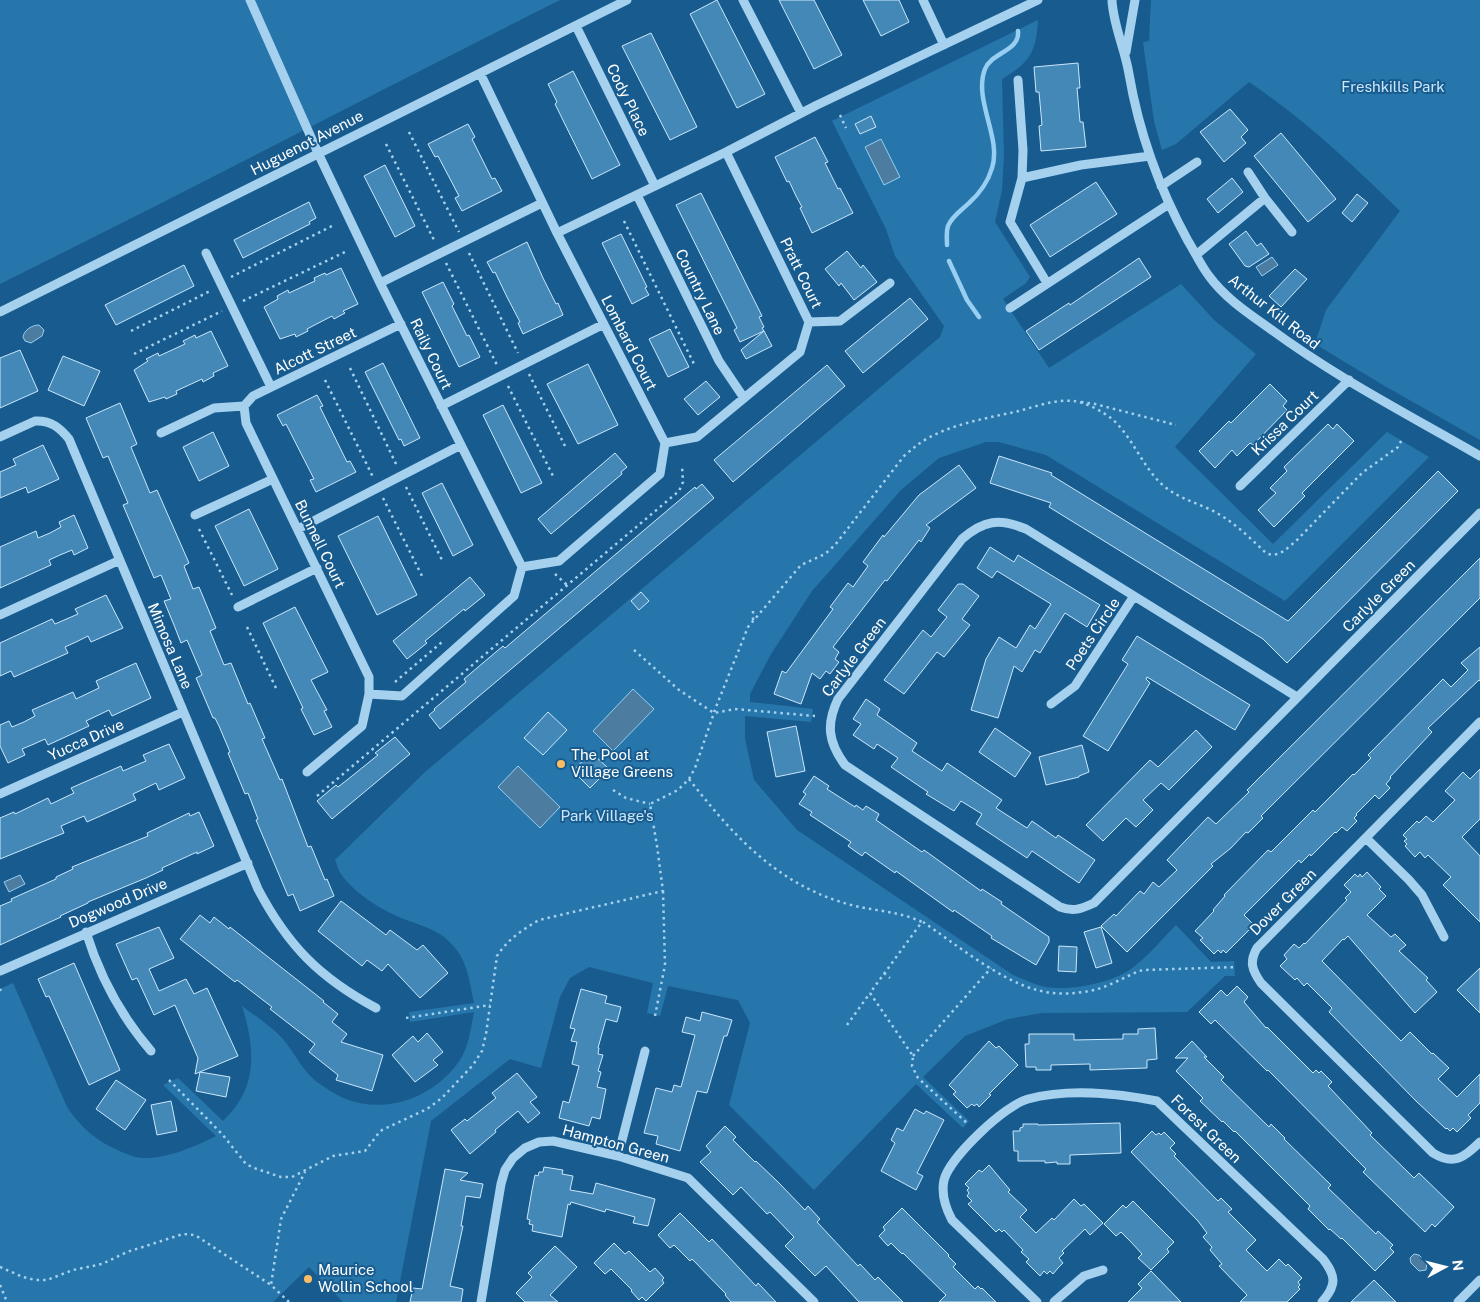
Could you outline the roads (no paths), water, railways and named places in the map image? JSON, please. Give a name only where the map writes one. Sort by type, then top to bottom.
[{"type":"street","name":"Raily Court","points":[[250,0],[318,152],[380,283],[522,567]]},
{"type":"street","name":"Huguenot Avenue","points":[[0,312],[318,152],[627,0]]},
{"type":"street","points":[[744,0],[801,113]]},
{"type":"street","points":[[923,0],[944,45]]},
{"type":"street","points":[[557,233],[726,152],[801,113],[1038,0]]},
{"type":"street","points":[[1112,0],[1113,13],[1126,55]]},
{"type":"street","points":[[1126,55],[1135,0]]},
{"type":"street","name":"Cody Place","points":[[576,26],[655,186]]},
{"type":"street","name":"Arthur Kill Road","points":[[1126,55],[1143,138],[1161,186],[1196,255],[1209,276],[1225,294],[1243,309],[1312,358],[1480,456]]},
{"type":"street","name":"Lombard Court","points":[[480,73],[542,203],[665,443]]},
{"type":"street","points":[[1018,80],[1023,150],[1022,178],[1010,222],[1047,284]]},
{"type":"street","name":"Pratt Court","points":[[726,152],[809,322],[840,320],[890,283]]},
{"type":"street","points":[[1022,178],[1081,165],[1150,156]]},
{"type":"street","points":[[1161,186],[1197,162]]},
{"type":"street","points":[[1248,172],[1265,198],[1292,232]]},
{"type":"street","name":"Country Lane","points":[[636,195],[719,361],[744,398]]},
{"type":"street","points":[[1196,255],[1265,198]]},
{"type":"street","points":[[380,283],[542,203]]},
{"type":"street","points":[[1010,308],[1169,204]]},
{"type":"street","points":[[206,253],[271,387]]},
{"type":"street","points":[[369,694],[402,696],[514,596],[522,567],[559,560],[660,474],[665,443],[697,437],[800,352],[809,322]]},
{"type":"street","name":"Alcott Street","points":[[244,406],[253,396],[400,324]]},
{"type":"street","points":[[441,406],[604,324]]},
{"type":"street","name":"Krissa Court","points":[[1240,486],[1349,380]]},
{"type":"street","points":[[161,433],[214,408],[244,406]]},
{"type":"street","name":"Bunnell Court","points":[[244,406],[246,423],[369,677],[369,694],[362,726],[308,772]]},
{"type":"street","name":"Mimosa Lane","points":[[0,437],[35,421],[40,421],[57,426],[69,440],[258,889],[267,906],[289,939],[308,961],[354,997],[376,1008]]},
{"type":"street","points":[[298,529],[461,445]]},
{"type":"street","points":[[195,515],[273,479]]},
{"type":"street","name":"Carlyle Green","points":[[1297,697],[1026,529],[1012,523],[1000,522],[985,524],[974,529],[962,539],[838,699],[832,712],[830,726],[832,742],[837,754],[845,765],[1060,907],[1070,911],[1079,910],[1094,904],[1480,514]]},
{"type":"street","points":[[0,615],[120,560]]},
{"type":"street","points":[[238,607],[317,568]]},
{"type":"street","name":"Poets Circle","points":[[1050,704],[1075,686],[1134,596]]},
{"type":"street","name":"Yucca Drive","points":[[0,794],[183,712]]},
{"type":"street","name":"Dover Green","points":[[1480,722],[1257,948],[1252,964],[1255,974],[1261,983],[1433,1153],[1441,1158],[1458,1159],[1467,1155],[1480,1142]]},
{"type":"street","points":[[1366,838],[1422,895],[1444,936]]},
{"type":"street","name":"Dogwood Drive","points":[[0,971],[248,863]]},
{"type":"street","points":[[86,932],[104,980],[122,1013],[151,1051]]},
{"type":"street","points":[[618,1156],[645,1051]]},
{"type":"street","name":"Forest Green","points":[[1037,1302],[952,1220],[946,1209],[943,1195],[944,1180],[948,1169],[968,1145],[990,1124],[1026,1099],[1060,1094],[1096,1093],[1157,1101],[1323,1259],[1331,1270],[1334,1280],[1331,1291],[1322,1302]]},
{"type":"street","name":"Hampton Green","points":[[481,1302],[501,1184],[506,1170],[513,1158],[525,1148],[539,1142],[553,1141],[618,1156],[688,1178],[814,1302]]},
{"type":"street","points":[[1054,1302],[1084,1276],[1102,1270]]},
{"type":"street","points":[[1458,1302],[1480,1280]]},
{"type":"waterway","points":[[947,245],[947,231],[950,222],[980,192],[992,168],[993,144],[982,93],[985,69],[993,59],[1015,43],[1018,31]]},
{"type":"waterway","points":[[949,261],[967,300],[979,317]]},
{"type":"place","name":"The Pool at Village Greens","points":[[561,764]]},
{"type":"place","name":"Maurice Wollin School","points":[[308,1279]]},
{"type":"park label","name":"Freshkills Park","points":[[1393,87]]},
{"type":"park label","name":"Park Village's","points":[[607,816]]}]
